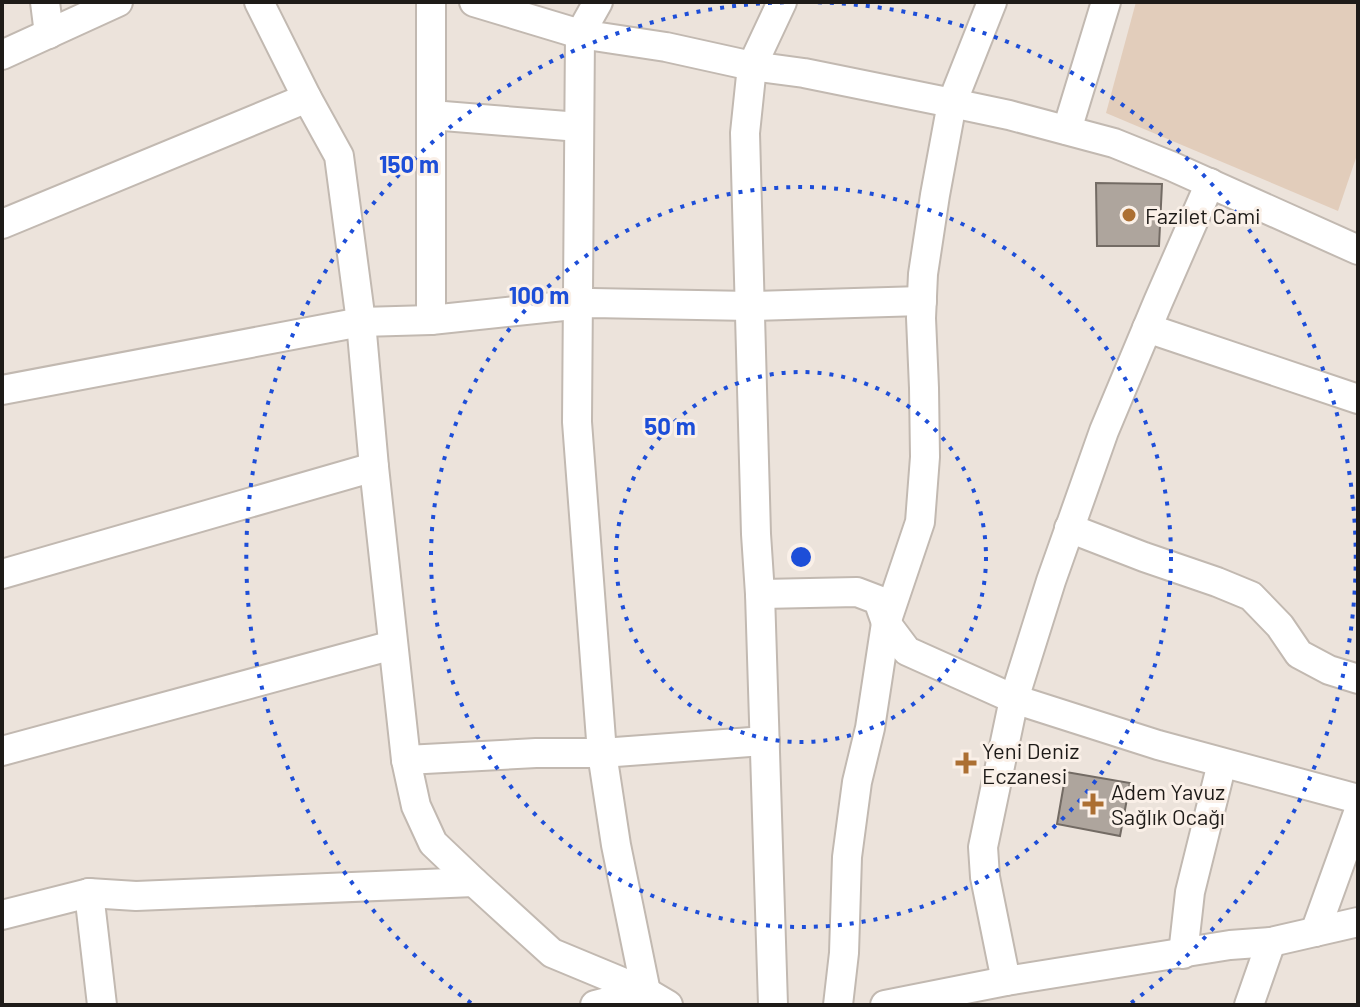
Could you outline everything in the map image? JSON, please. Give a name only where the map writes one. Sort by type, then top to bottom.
[{"type":"street","points":[[45,2],[49,34]]},
{"type":"street","points":[[2,55],[118,2]]},
{"type":"street","points":[[259,2],[339,156],[361,322],[406,760],[416,806],[433,843],[552,953],[657,999]]},
{"type":"street","points":[[431,2],[431,320]]},
{"type":"street","points":[[474,2],[580,34],[804,73],[1067,130],[1114,143],[1355,240]]},
{"type":"street","points":[[598,2],[580,34],[577,422],[602,753],[616,845],[657,999]]},
{"type":"street","points":[[773,1005],[745,133],[752,66],[782,2]]},
{"type":"street","points":[[838,1005],[844,953],[847,857],[857,782],[870,728],[886,623],[920,522],[925,457],[923,274],[935,195],[952,103],[992,2]]},
{"type":"street","points":[[1067,130],[1106,2]]},
{"type":"street","points":[[2,224],[307,98]]},
{"type":"street","points":[[431,115],[579,127]]},
{"type":"street","points":[[1006,981],[985,877],[983,847],[1014,699],[1104,431],[1210,183]]},
{"type":"street","points":[[2,390],[361,322],[431,320],[592,303],[750,306],[922,301]]},
{"type":"street","points":[[1147,328],[1358,399]]},
{"type":"street","points":[[2,574],[374,467]]},
{"type":"street","points":[[1069,528],[1251,596],[1280,626],[1299,654],[1329,670],[1358,679]]},
{"type":"street","points":[[760,594],[857,592],[878,600],[886,623],[907,651],[1014,699],[1158,745],[1358,799]]},
{"type":"street","points":[[2,751],[393,645]]},
{"type":"street","points":[[406,760],[602,753],[765,741]]},
{"type":"street","points":[[1183,954],[1190,892],[1222,763]]},
{"type":"street","points":[[1315,932],[1358,813]]},
{"type":"street","points":[[2,915],[89,893],[136,896],[474,882]]},
{"type":"street","points":[[89,893],[102,1005]]},
{"type":"street","points":[[885,1005],[1006,981],[1230,945],[1271,942],[1358,922]]},
{"type":"street","points":[[1249,1005],[1271,942]]},
{"type":"street","points":[[595,1005],[657,999]]},
{"type":"shaded area","points":[[1136,2],[1358,2],[1358,152],[1338,211],[1106,113]]},
{"type":"building","name":"Fazilet Cami","points":[[1096,183],[1162,184],[1159,246],[1097,246]]},
{"type":"building","name":"Adem Yavuz Sağlık Ocağı","points":[[1066,772],[1130,783],[1120,836],[1057,824]]},
{"type":"place","name":"Fazilet Cami","points":[[1129,215]]},
{"type":"place","name":"Yeni Deniz Eczanesi","points":[[966,763]]},
{"type":"place","name":"Adem Yavuz Sağlık Ocağı","points":[[1093,804]]}]
